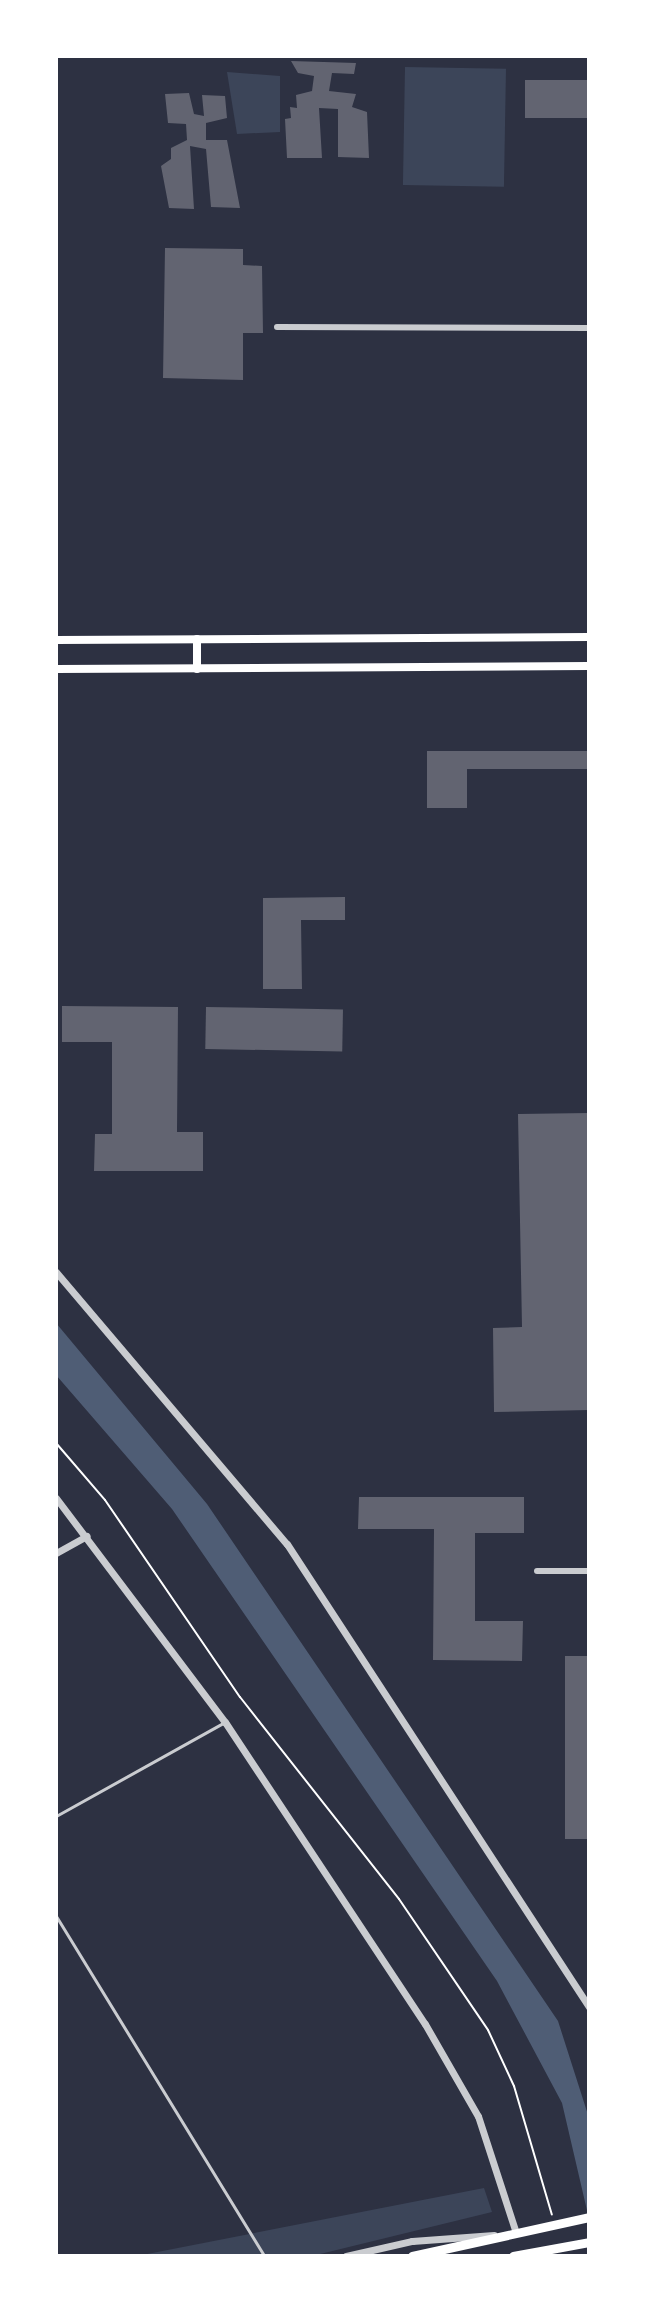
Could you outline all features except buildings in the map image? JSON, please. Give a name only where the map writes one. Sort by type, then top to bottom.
[{"type":"main road","points":[[56,640],[589,637]]},
{"type":"main road","points":[[197,639],[197,669]]},
{"type":"main road","points":[[56,669],[589,666]]},
{"type":"main road","points":[[412,2256],[589,2217]]},
{"type":"main road","points":[[515,2256],[589,2242]]},
{"type":"street","points":[[277,327],[589,328]]},
{"type":"street","points":[[56,1272],[287,1544],[589,2007]]},
{"type":"street","points":[[56,1498],[225,1722],[440,2050],[478,2116],[514,2233],[412,2241],[346,2256]]},
{"type":"street","points":[[56,1553],[87,1536]]},
{"type":"street","points":[[537,1571],[589,1571]]},
{"type":"lane","points":[[56,1816],[225,1722]]},
{"type":"lane","points":[[56,1916],[264,2256]]},
{"type":"path","points":[[56,1443],[105,1500],[240,1697],[399,1899],[488,2030],[514,2086],[560,2223]]},
{"type":"shaded area","points":[[405,67],[506,69],[504,187],[403,185]]},
{"type":"shaded area","points":[[227,72],[280,76],[280,132],[237,134]]},
{"type":"shaded area","points":[[56,1323],[207,1504],[558,2021],[589,2118],[589,2219],[562,2103],[497,1981],[172,1509],[56,1375]]},
{"type":"shaded area","points":[[484,2188],[492,2212],[312,2256],[137,2256]]}]
